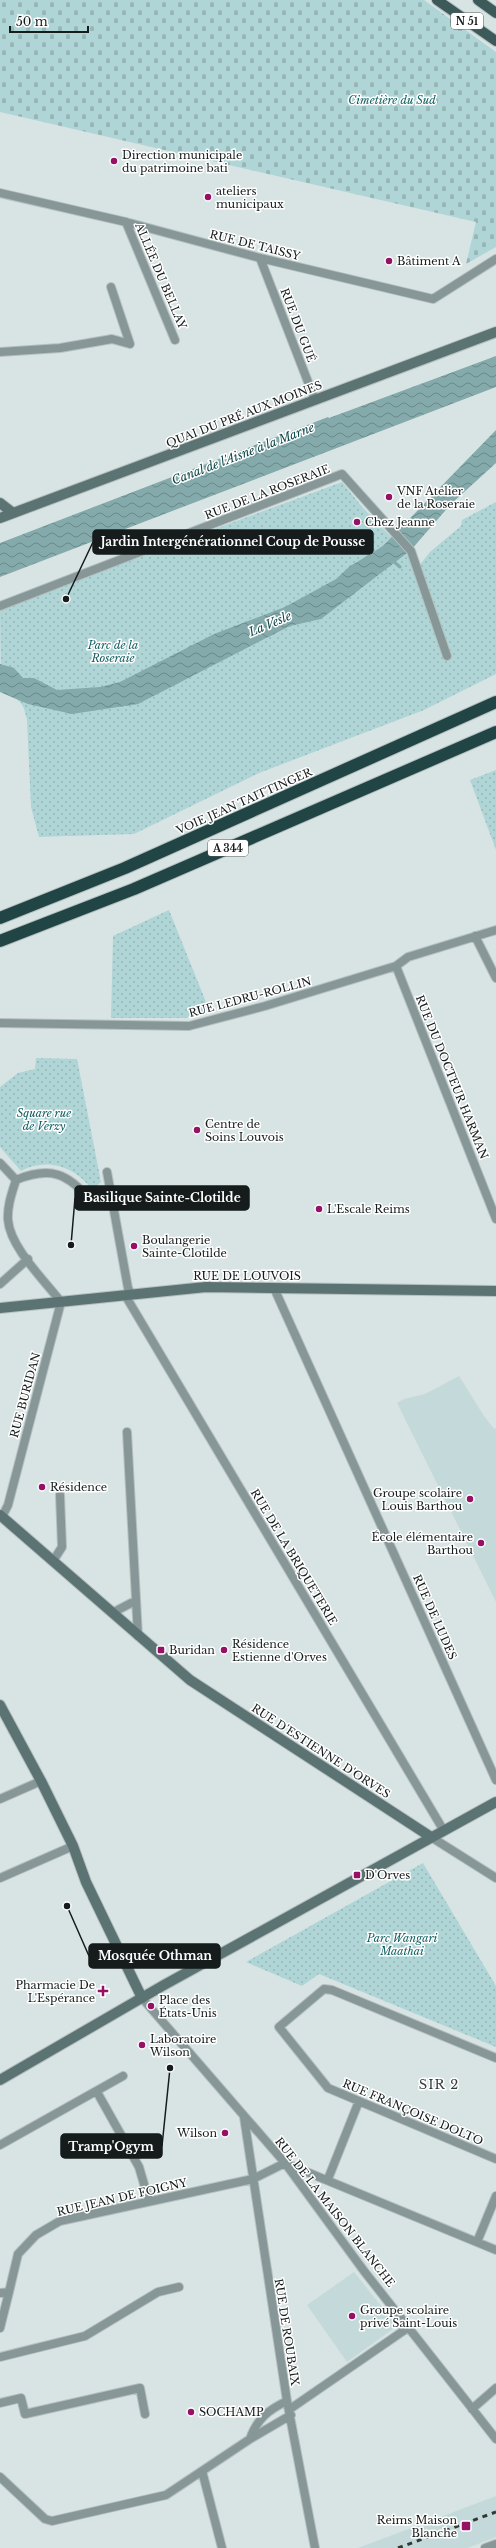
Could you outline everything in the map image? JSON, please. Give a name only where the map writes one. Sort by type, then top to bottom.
[{"type":"highway","name":"VOIE JEAN TAITTINGER","points":[[0,918],[125,868],[496,702]]},
{"type":"highway","name":"A 344","points":[[0,942],[134,889],[496,732]]},
{"type":"highway","points":[[455,750],[496,740]]},
{"type":"main road","name":"N 51","points":[[437,0],[496,41]]},
{"type":"main road","name":"N 51","points":[[478,0],[496,13]]},
{"type":"street","name":"RUE DE TAISSY","points":[[0,193],[126,222],[260,258],[433,298],[496,259]]},
{"type":"street","name":"ALLÉE DU BELLAY","points":[[126,222],[175,340]]},
{"type":"street","name":"RUE DU GUÉ","points":[[260,258],[315,400]]},
{"type":"street","points":[[0,352],[60,348],[112,339],[130,344],[111,287]]},
{"type":"street","name":"QUAI DU PRÉ AUX MOINES","points":[[0,518],[496,332]]},
{"type":"street","name":"RUE DE LA ROSERAIE","points":[[0,606],[342,474],[411,551],[447,656]]},
{"type":"street","points":[[0,503],[13,513]]},
{"type":"street","name":"RUE LEDRU-ROLLIN","points":[[0,1023],[189,1026],[265,1006],[396,966],[408,957],[496,930]]},
{"type":"street","points":[[475,936],[496,978]]},
{"type":"street","name":"RUE DU DOCTEUR HARMAN","points":[[396,966],[496,1219]]},
{"type":"street","points":[[0,1163],[16,1180]]},
{"type":"street","points":[[16,1180],[32,1174],[48,1172],[72,1181],[91,1201],[111,1196]]},
{"type":"street","name":"RUE DE LA BRIQUETERIE","points":[[107,1172],[128,1294],[444,1830]]},
{"type":"street","points":[[16,1180],[9,1206],[8,1220],[12,1233],[28,1259],[61,1302]]},
{"type":"street","points":[[0,1284],[28,1259]]},
{"type":"street","name":"RUE DE LOUVOIS","points":[[0,1308],[206,1287],[496,1291]]},
{"type":"street","name":"RUE DE LUDES","points":[[274,1288],[496,1780]]},
{"type":"street","name":"RUE BURIDAN","points":[[1,1516],[8,1504],[61,1302]]},
{"type":"street","points":[[127,1432],[138,1636]]},
{"type":"street","points":[[53,1561],[62,1548],[60,1495]]},
{"type":"street","name":"RUE D'ESTIENNE D'ORVES","points":[[1,1516],[190,1680],[496,1878]]},
{"type":"street","points":[[112,1613],[135,1601]]},
{"type":"street","name":"RUE DE LA MAISON BLANCHE","points":[[0,1705],[41,1781],[73,1846],[86,1882],[142,1998],[285,2163],[364,2271],[496,2439]]},
{"type":"street","points":[[0,1799],[41,1781]]},
{"type":"street","points":[[0,2078],[496,1802]]},
{"type":"street","points":[[0,1878],[73,1846]]},
{"type":"street","name":"RUE FRANÇOISE DOLTO","points":[[496,2058],[332,1990],[324,1989],[279,2027],[328,2088],[496,2159]]},
{"type":"street","points":[[0,2145],[97,2092],[123,2076]]},
{"type":"street","points":[[97,2092],[139,2167],[149,2201]]},
{"type":"street","points":[[328,2179],[359,2101]]},
{"type":"street","name":"RUE DE ROUBAIX","points":[[244,2117],[290,2408],[316,2548]]},
{"type":"street","points":[[285,2163],[328,2179],[496,2250]]},
{"type":"street","name":"RUE JEAN DE FOIGNY","points":[[0,2328],[18,2254],[36,2234],[60,2221],[253,2179],[285,2163]]},
{"type":"street","points":[[477,2242],[496,2196]]},
{"type":"street","points":[[0,2357],[85,2336],[158,2292],[179,2287]]},
{"type":"street","points":[[0,2293],[9,2292]]},
{"type":"street","points":[[0,2477],[45,2519],[52,2521],[166,2495],[250,2439],[290,2408],[409,2327]]},
{"type":"street","points":[[0,2403],[22,2398],[25,2414],[140,2388],[145,2414]]},
{"type":"street","points":[[472,2409],[496,2388]]},
{"type":"street","points":[[250,2439],[255,2425],[270,2409],[290,2408]]},
{"type":"street","points":[[202,2471],[222,2548]]},
{"type":"street","points":[[485,2548],[496,2544]]},
{"type":"shaded area","name":"Groupe scolaire Louis Barthou","points":[[459,1376],[484,1416],[494,1429],[496,1428],[496,1602],[397,1403],[404,1399],[425,1394]]},
{"type":"shaded area","name":"Groupe scolaire privé Saint-Louis","points":[[354,2272],[397,2326],[347,2362],[307,2305]]},
{"type":"shaded area","points":[[496,2496],[496,2537],[468,2548],[358,2548]]},
{"type":"green space","name":"Cimetière du Sud","points":[[0,0],[424,0],[496,52],[496,247],[466,264],[476,222],[0,112]]},
{"type":"green space","name":"Parc de la Roseraie","points":[[342,482],[363,508],[408,554],[415,571],[430,552],[461,526],[462,520],[496,502],[496,674],[424,710],[259,773],[134,834],[39,837],[31,807],[27,720],[24,708],[16,699],[1,692],[0,608]]},
{"type":"green space","points":[[496,770],[496,850],[470,780]]},
{"type":"green space","points":[[169,910],[210,1012],[185,1018],[111,1018],[113,936]]},
{"type":"green space","name":"Square rue de Verzy","points":[[36,1058],[77,1059],[101,1182],[92,1190],[78,1175],[60,1167],[41,1165],[21,1171],[0,1147],[0,1087],[18,1073],[35,1069]]},
{"type":"green space","name":"Parc Wangari Maathai","points":[[423,1863],[496,1986],[496,2047],[319,1974],[302,1986],[246,1962]]},
{"type":"water","name":"Canal de l'Aisne à la Marne","points":[[496,356],[496,387],[0,577],[0,543],[328,417],[329,418]]},
{"type":"water","name":"La Vesle","points":[[496,430],[496,463],[451,504],[411,550],[321,619],[290,626],[138,704],[72,714],[28,704],[0,692],[0,664],[14,668],[23,678],[34,678],[57,690],[100,687],[120,682],[214,634],[285,607],[336,579],[349,567],[383,546]]},
{"type":"waterway","points":[[392,560],[400,567]]},
{"type":"railway","points":[[398,2548],[496,2512]]},
{"type":"place","name":"Direction municipale du patrimoine bati","points":[[114,161]]},
{"type":"place","name":"ateliers municipaux","points":[[208,197]]},
{"type":"place","name":"Bâtiment A","points":[[389,261]]},
{"type":"place","name":"VNF Atelier de la Roseraie","points":[[389,497]]},
{"type":"place","name":"Chez Jeanne","points":[[357,522]]},
{"type":"place","name":"Jardin Intergénérationnel Coup de Pousse","points":[[66,599]]},
{"type":"place","name":"Centre de Soins Louvois","points":[[197,1130]]},
{"type":"place","name":"L'Escale Reims","points":[[319,1209]]},
{"type":"place","name":"Basilique Sainte-Clotilde","points":[[71,1245]]},
{"type":"place","name":"Boulangerie Sainte-Clotilde","points":[[134,1246]]},
{"type":"place","name":"Résidence","points":[[42,1487]]},
{"type":"place","name":"Groupe scolaire Louis Barthou","points":[[470,1499]]},
{"type":"place","name":"École élémentaire Barthou","points":[[481,1543]]},
{"type":"place","name":"Buridan","points":[[161,1650]]},
{"type":"place","name":"Résidence Estienne d'Orves","points":[[224,1650]]},
{"type":"place","name":"D'Orves","points":[[357,1875]]},
{"type":"place","name":"Mosquée Othman","points":[[67,1906]]},
{"type":"place","name":"Pharmacie De L'Espérance","points":[[103,1991]]},
{"type":"place","name":"Place des États-Unis","points":[[151,2006]]},
{"type":"place","name":"Laboratoire Wilson","points":[[142,2045]]},
{"type":"place","name":"Tramp'Ogym","points":[[170,2068]]},
{"type":"place","name":"Wilson","points":[[225,2133]]},
{"type":"place","name":"Groupe scolaire privé Saint-Louis","points":[[352,2316]]},
{"type":"place","name":"SOCHAMP","points":[[191,2412]]},
{"type":"place","name":"Reims Maison Blanche","points":[[466,2526]]},
{"type":"district","name":"SIR 2","points":[[439,2084]]}]
